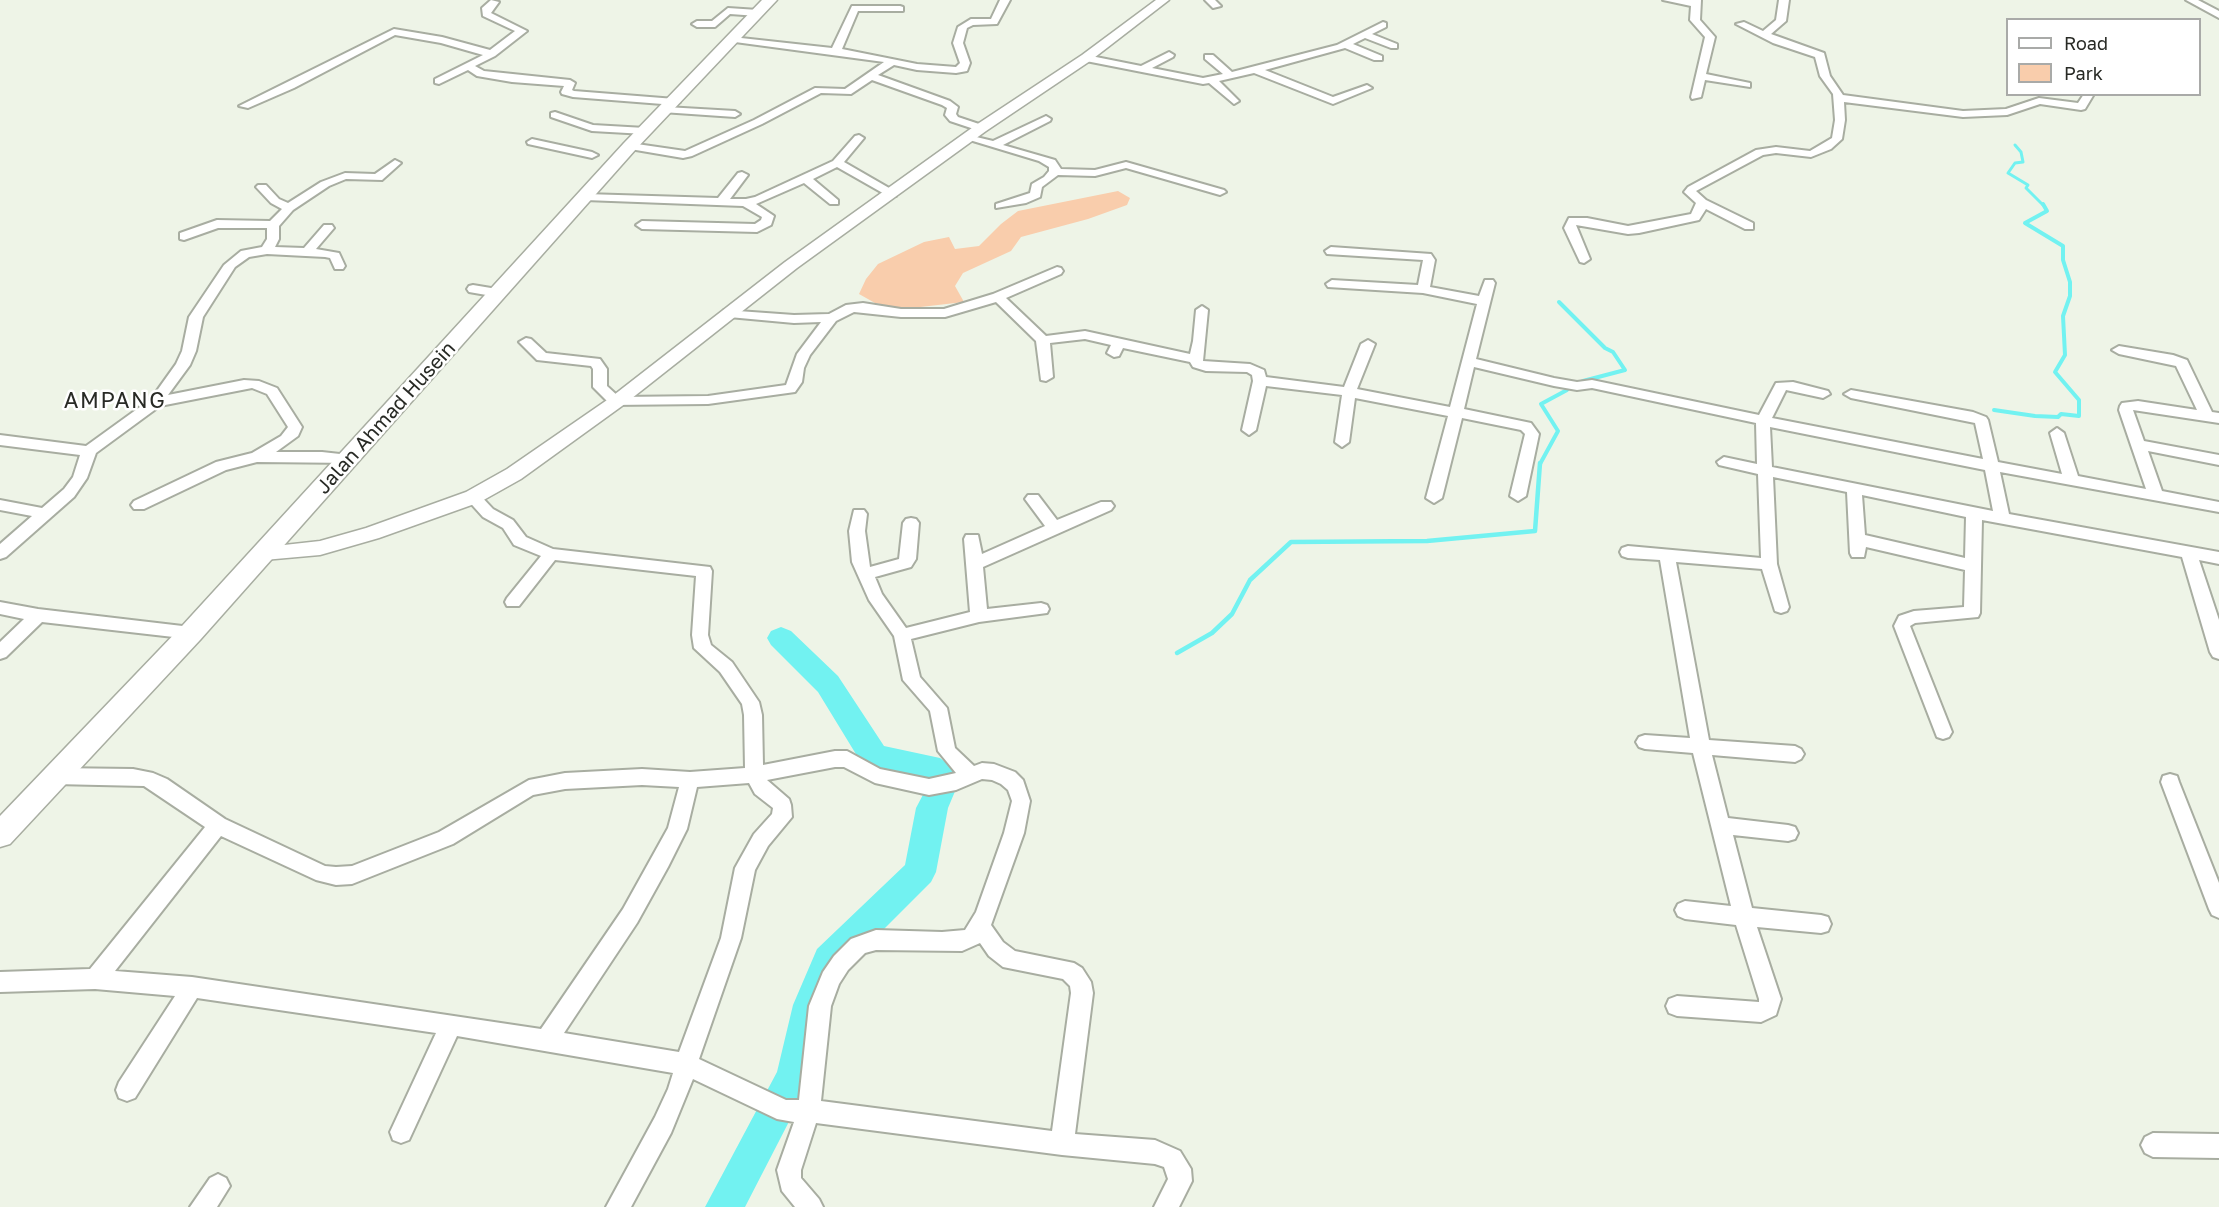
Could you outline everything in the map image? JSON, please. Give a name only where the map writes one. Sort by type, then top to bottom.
[{"type":"main road","name":"Jalan Ahmad Husein","points":[[0,835],[191,633],[630,146],[671,106],[764,6]]},
{"type":"street","points":[[735,39],[865,55],[940,70],[963,69],[965,63],[958,43],[963,27],[969,22],[994,22],[1005,0]]},
{"type":"street","points":[[264,553],[320,548],[372,533],[473,497],[514,474],[616,402],[791,265],[975,133],[1086,58],[1163,0]]},
{"type":"street","points":[[1668,0],[1695,2],[1695,20],[1710,37],[1696,97]]},
{"type":"street","points":[[1764,35],[1781,21],[1784,0]]},
{"type":"street","points":[[2191,0],[2219,15]]},
{"type":"street","points":[[439,81],[492,54],[522,31],[486,14],[486,8],[494,2]]},
{"type":"street","points":[[697,24],[715,24],[728,11],[764,6]]},
{"type":"street","points":[[836,51],[855,8],[900,9]]},
{"type":"street","points":[[1741,24],[1776,41],[1820,55],[1825,76],[1839,98],[1840,120],[1834,143],[1811,154],[1768,150],[1747,158],[1692,189],[1691,195],[1702,202],[1749,225]]},
{"type":"street","points":[[1192,88],[1206,80],[1256,70],[1346,45],[1383,26]]},
{"type":"street","points":[[244,106],[290,86],[394,32],[442,40],[492,54]]},
{"type":"street","points":[[1365,35],[1394,46]]},
{"type":"street","points":[[1346,45],[1378,58]]},
{"type":"street","points":[[1142,69],[1169,55]]},
{"type":"street","points":[[1209,57],[1229,74]]},
{"type":"street","points":[[1086,58],[1206,80],[1234,101]]},
{"type":"street","points":[[630,146],[688,154],[758,122],[816,91],[824,89],[847,92],[891,62]]},
{"type":"street","points":[[469,67],[481,74],[512,79],[570,82],[566,92],[573,94],[735,114]]},
{"type":"street","points":[[1256,70],[1333,101],[1367,88]]},
{"type":"street","points":[[872,76],[946,103],[953,107],[950,115],[975,133],[994,145],[1051,162],[1055,172]]},
{"type":"street","points":[[1701,76],[1746,85]]},
{"type":"street","points":[[1839,98],[1963,114],[2007,111],[2039,101],[2081,107],[2088,96]]},
{"type":"street","points":[[555,114],[580,139],[592,155]]},
{"type":"street","points":[[994,145],[1046,119]]},
{"type":"street","points":[[532,142],[645,131]]},
{"type":"street","points":[[585,197],[746,203],[759,200],[837,163],[859,138]]},
{"type":"street","points":[[267,250],[273,239],[273,225],[289,208],[325,184],[345,176],[378,178],[395,163]]},
{"type":"street","points":[[837,163],[892,194]]},
{"type":"street","points":[[1055,172],[1087,178],[1095,173],[1126,165],[1220,192]]},
{"type":"street","points":[[1000,206],[1031,198],[1037,192],[1037,184],[1048,179],[1055,172]]},
{"type":"street","points":[[722,201],[742,175]]},
{"type":"street","points":[[805,178],[834,202]]},
{"type":"street","points":[[262,187],[275,201],[289,208]]},
{"type":"street","points":[[1584,259],[1570,228],[1573,221],[1628,230],[1639,229],[1695,217],[1700,212],[1702,202]]},
{"type":"street","points":[[642,225],[757,228],[767,222],[768,216],[746,203]]},
{"type":"street","points":[[184,236],[218,224],[273,225]]},
{"type":"street","points":[[308,251],[328,228]]},
{"type":"street","points":[[0,553],[47,514],[76,485],[85,468],[89,451],[156,402],[183,365],[189,351],[196,317],[223,274],[240,257],[267,250],[308,251],[335,256],[339,266]]},
{"type":"street","points":[[1331,251],[1427,257],[1429,260],[1423,289]]},
{"type":"street","points":[[729,313],[794,319],[831,318],[857,307],[901,313],[945,314],[998,297],[1057,271]]},
{"type":"street","points":[[1434,498],[1489,283]]},
{"type":"street","points":[[1332,284],[1423,289],[1484,301]]},
{"type":"street","points":[[473,290],[498,293]]},
{"type":"street","points":[[998,297],[1043,340],[1046,377]]},
{"type":"street","points":[[1202,310],[1200,341],[1195,359],[1198,364],[1206,367],[1251,368],[1259,373],[1260,381],[1249,430]]},
{"type":"street","points":[[526,342],[542,357],[595,362],[600,369],[600,387],[616,402],[708,400],[790,389],[795,382],[797,369],[804,354],[831,318]]},
{"type":"street","points":[[1043,340],[1085,335],[1117,348],[1195,359]]},
{"type":"street","points":[[1342,442],[1349,392],[1368,344]]},
{"type":"street","points":[[2119,350],[2173,359],[2182,363],[2213,418]]},
{"type":"street","points":[[1470,362],[1554,382],[1577,386],[1592,384],[1763,421],[1991,466],[2219,507]]},
{"type":"street","points":[[1260,381],[1349,392],[1526,426],[1531,430],[1518,496]]},
{"type":"street","points":[[156,402],[234,385],[254,384],[266,388],[275,395],[295,427],[286,440],[257,457]]},
{"type":"street","points":[[1781,608],[1769,564],[1763,421],[1781,386],[1793,386],[1823,394]]},
{"type":"street","points":[[1851,394],[1977,418],[1983,423],[2002,519]]},
{"type":"street","points":[[2156,496],[2126,410],[2130,405],[2213,418]]},
{"type":"street","points":[[2057,433],[2072,481]]},
{"type":"street","points":[[0,440],[89,451]]},
{"type":"street","points":[[2139,445],[2219,460]]},
{"type":"street","points":[[139,505],[220,466],[257,457],[322,457],[349,460]]},
{"type":"street","points":[[1724,462],[2002,519],[2219,558]]},
{"type":"street","points":[[1854,488],[1858,546],[1974,566]]},
{"type":"street","points":[[473,497],[488,513],[508,524],[520,541],[551,554],[704,571],[700,635],[703,648],[726,667],[750,702],[753,715],[754,775],[762,788],[782,805],[782,817],[761,840],[746,868],[730,938],[686,1064],[679,1091],[618,1207]]},
{"type":"street","points":[[1033,499],[1054,527]]},
{"type":"street","points":[[0,505],[47,514]]},
{"type":"street","points":[[975,564],[1054,527],[1107,506]]},
{"type":"street","points":[[1943,732],[1902,626],[1905,620],[1914,616],[1972,612],[1974,513]]},
{"type":"street","points":[[859,514],[858,546],[865,574],[875,596],[902,635],[912,680],[938,708],[947,751],[961,768],[964,778]]},
{"type":"street","points":[[865,574],[905,563],[908,559],[911,523]]},
{"type":"street","points":[[972,539],[980,616]]},
{"type":"street","points":[[1628,552],[1769,564]]},
{"type":"street","points":[[2188,552],[2215,622],[2219,652]]},
{"type":"street","points":[[513,602],[551,554]]},
{"type":"street","points":[[1667,557],[1701,748],[1743,917],[1770,999],[1768,1008],[1761,1012],[1677,1006]]},
{"type":"street","points":[[0,608],[38,615],[191,633]]},
{"type":"street","points":[[902,635],[980,616],[1041,609]]},
{"type":"street","points":[[0,652],[38,615]]},
{"type":"street","points":[[1645,742],[1795,754]]},
{"type":"street","points":[[54,776],[146,779],[160,785],[218,825],[323,874],[336,876],[352,875],[446,838],[529,788],[565,781],[642,777],[690,780],[754,775],[822,760],[847,759],[875,775],[929,787],[982,771],[994,772],[1008,778],[1017,786],[1021,801],[1014,833],[981,927],[972,937],[962,941],[876,940],[858,946],[841,963],[830,979],[820,1006],[809,1111],[789,1170],[790,1183],[811,1207]]},
{"type":"street","points":[[546,1041],[630,916],[662,861],[677,829],[690,780]]},
{"type":"street","points":[[2170,782],[2211,868],[2219,909]]},
{"type":"street","points":[[95,979],[218,825]]},
{"type":"street","points":[[1720,825],[1788,833]]},
{"type":"street","points":[[1685,910],[1821,924]]},
{"type":"street","points":[[981,927],[996,949],[1010,960],[1067,970],[1080,982],[1082,993],[1062,1144]]},
{"type":"street","points":[[0,982],[95,979],[192,987],[451,1025],[686,1064],[776,1107],[1062,1144],[1155,1152],[1172,1159],[1179,1169],[1180,1181],[1166,1207]]},
{"type":"street","points":[[127,1090],[192,987]]},
{"type":"street","points":[[401,1132],[451,1025]]},
{"type":"street","points":[[2153,1145],[2219,1146]]},
{"type":"street","points":[[202,1207],[218,1186]]},
{"type":"green space","points":[[1118,191],[1130,198],[1127,205],[1088,219],[1021,237],[1011,251],[963,273],[955,286],[964,302],[903,309],[875,303],[859,294],[866,279],[878,264],[924,242],[949,237],[955,249],[979,246],[1018,211]]},
{"type":"waterway","points":[[2015,145],[2021,152],[2023,162],[2015,163],[2008,173],[2028,185],[2026,188],[2043,205]]},
{"type":"waterway","points":[[1994,410],[2035,416],[2058,417],[2061,414],[2079,416],[2079,400],[2055,372],[2065,355],[2063,316],[2070,296],[2070,282],[2063,260],[2063,246],[2025,223],[2047,211],[2043,204]]},
{"type":"waterway","points":[[1559,302],[1605,348],[1613,352],[1625,370],[1583,381]]},
{"type":"waterway","points":[[1540,464],[1558,431],[1541,404],[1567,390]]},
{"type":"waterway","points":[[1177,653],[1212,633],[1232,614],[1250,580],[1291,542],[1427,541],[1535,531],[1540,463]]},
{"type":"waterway","points":[[724,1207],[794,1077],[810,1005],[829,960],[920,872],[932,808],[941,789],[941,776],[929,767],[895,763],[873,755],[828,684],[781,638]]},
{"type":"district","name":"AMPANG","points":[[115,401]]}]
